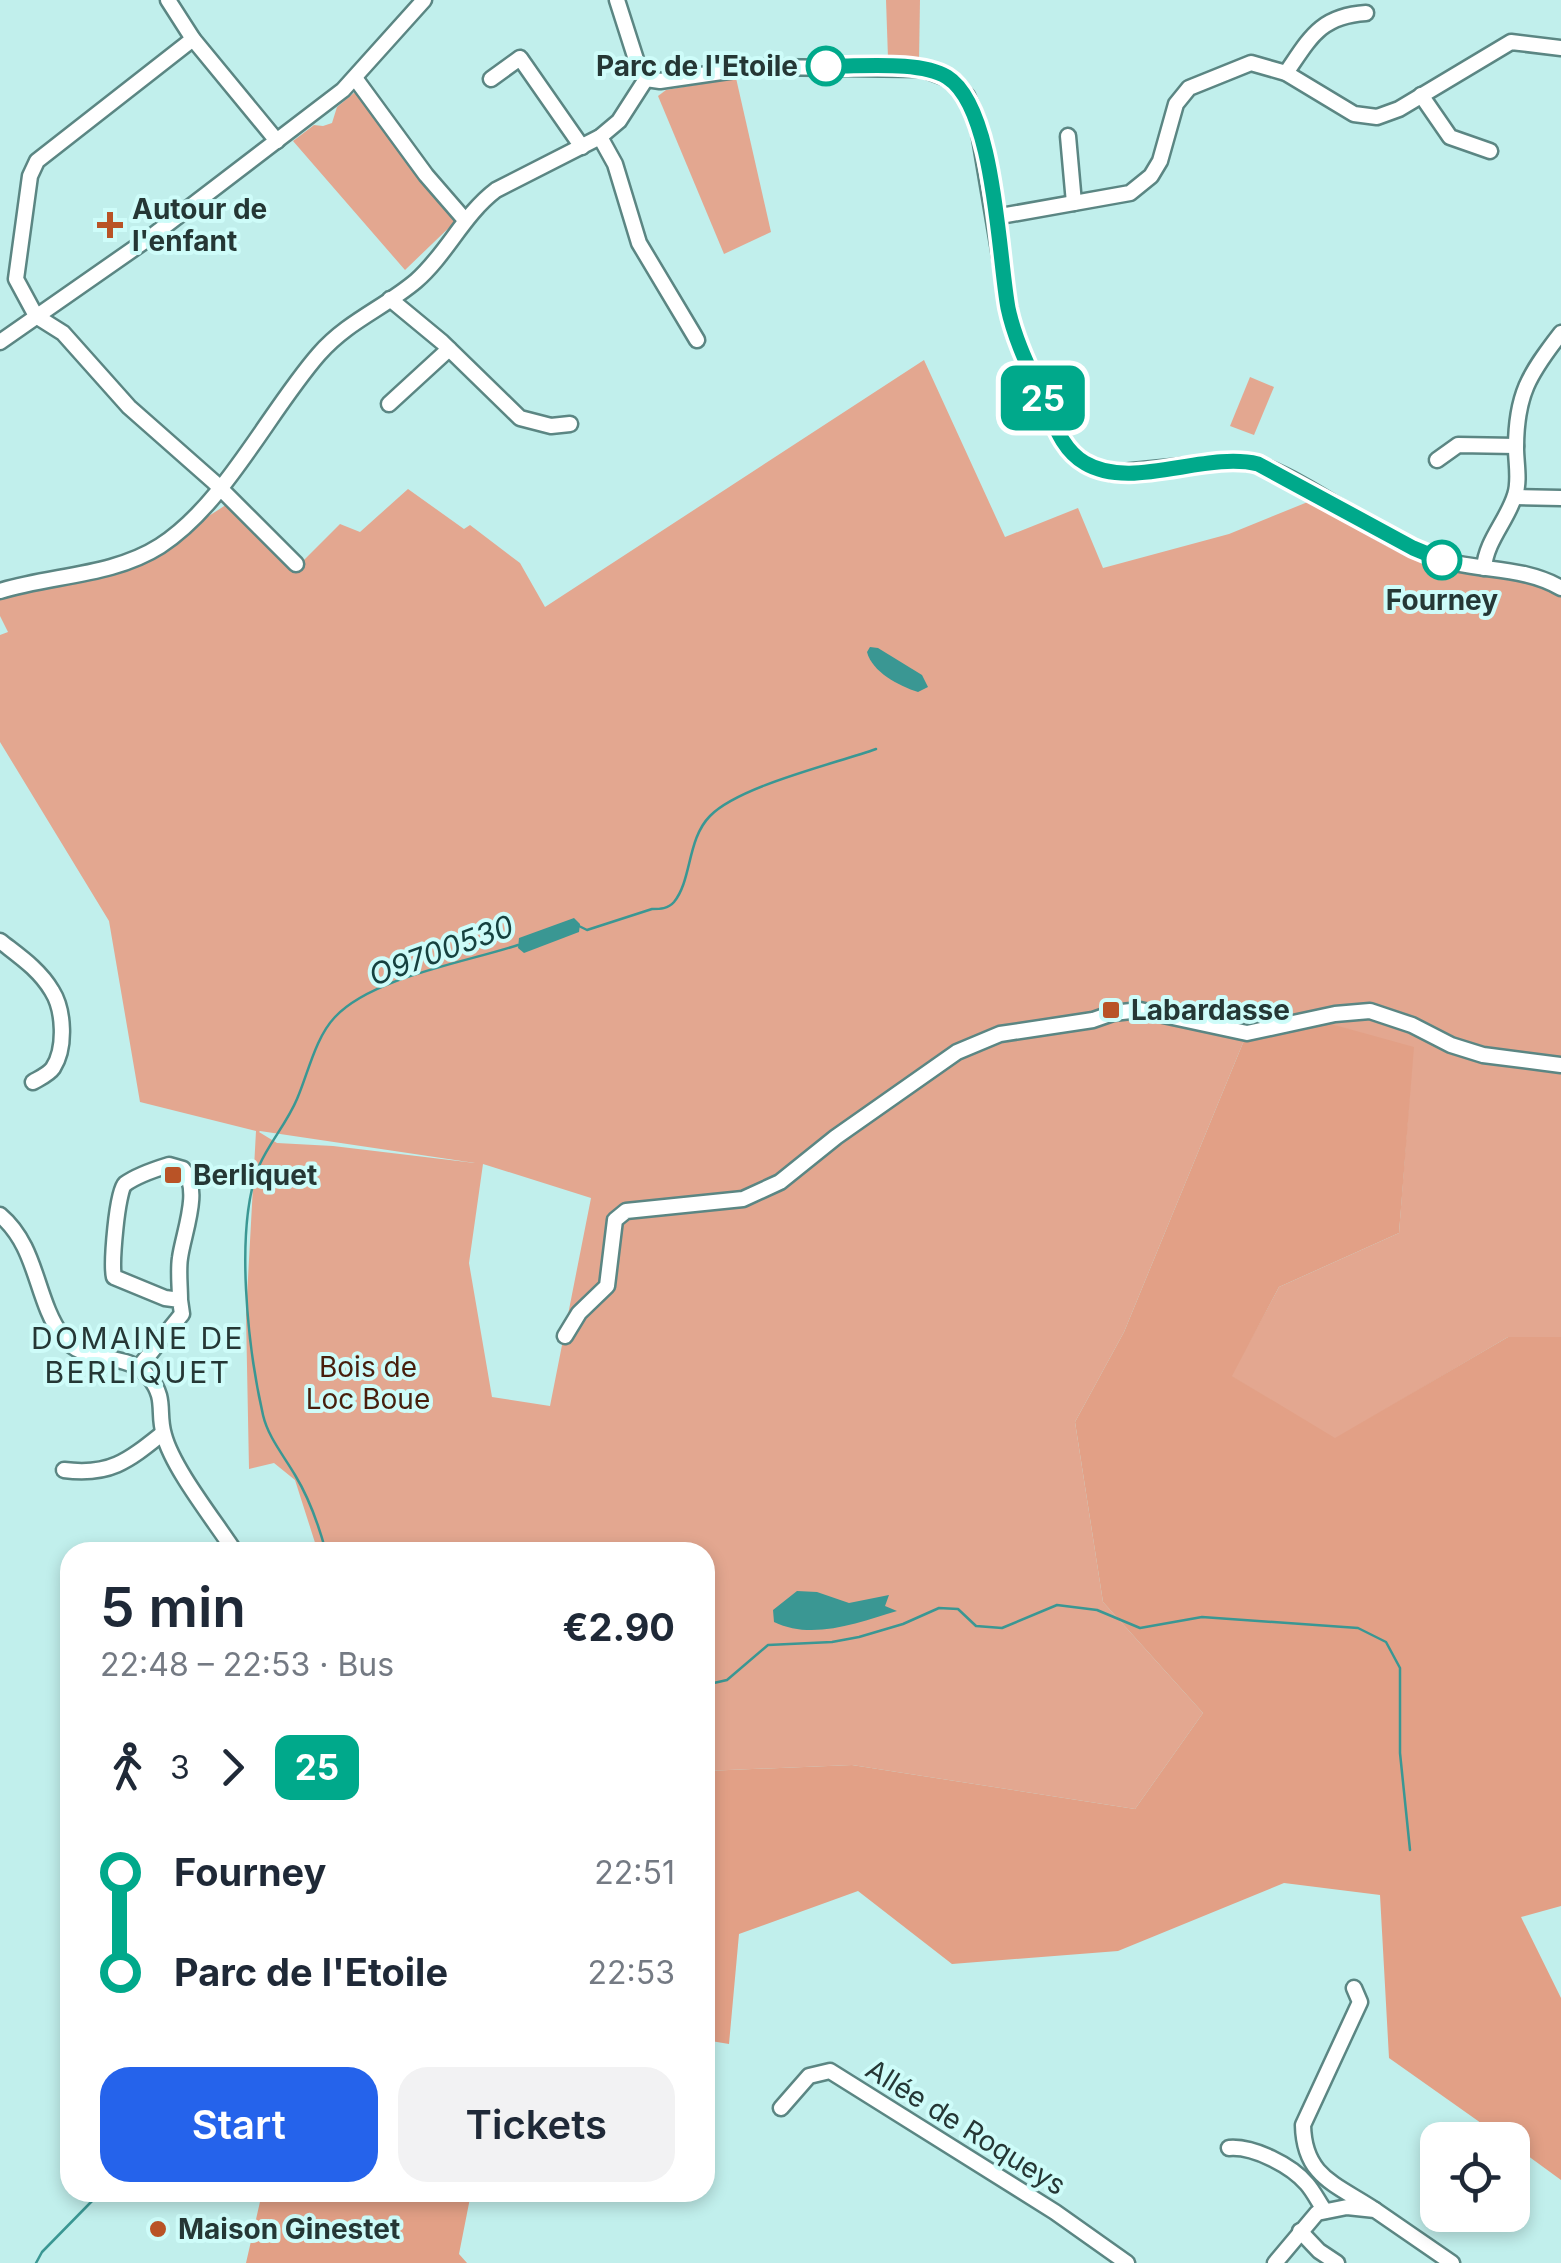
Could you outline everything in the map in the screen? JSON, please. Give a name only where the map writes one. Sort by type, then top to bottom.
[{"type":"street","points":[[168,0],[193,39],[277,141]]},
{"type":"street","points":[[0,342],[152,236],[277,141],[354,78],[424,0]]},
{"type":"street","points":[[616,0],[640,72],[646,79],[660,81],[756,67],[924,69],[947,78],[966,96],[973,107],[984,150],[1016,338],[1058,433],[1079,459],[1112,472],[1232,461],[1258,464],[1420,552],[1456,564],[1532,574],[1561,588]]},
{"type":"street","points":[[1286,73],[1317,29],[1345,14],[1366,13]]},
{"type":"street","points":[[193,39],[37,162],[30,176],[16,280],[36,316],[63,333],[129,407],[296,564]]},
{"type":"street","points":[[995,217],[1130,193],[1151,176],[1165,146],[1176,104],[1189,88],[1251,63],[1286,73],[1365,118],[1388,114],[1511,42],[1561,48]]},
{"type":"street","points":[[491,78],[520,58],[582,147]]},
{"type":"street","points":[[354,78],[426,176],[465,220]]},
{"type":"street","points":[[0,591],[136,558],[161,545],[188,523],[263,433],[318,356],[361,315],[416,280],[443,252],[480,202],[600,137],[619,121],[646,79]]},
{"type":"street","points":[[1421,95],[1450,137],[1490,151]]},
{"type":"street","points":[[1068,136],[1074,203]]},
{"type":"street","points":[[600,137],[615,164],[639,243],[697,340]]},
{"type":"street","points":[[390,300],[520,418],[551,426],[570,424]]},
{"type":"street","points":[[1484,568],[1485,554],[1514,497],[1518,405],[1525,384],[1561,333]]},
{"type":"street","points":[[389,404],[449,350]]},
{"type":"street","points":[[1437,460],[1458,445],[1516,446]]},
{"type":"street","points":[[1514,497],[1561,498]]},
{"type":"street","points":[[0,941],[34,967],[55,994],[62,1029],[60,1048],[52,1071],[33,1082]]},
{"type":"street","points":[[565,1336],[579,1313],[607,1286],[615,1220],[626,1211],[743,1199],[756,1194],[780,1182],[958,1052],[1000,1034],[1140,1010],[1246,1033],[1335,1014],[1370,1011],[1482,1054],[1561,1066]]},
{"type":"street","points":[[139,1367],[182,1314],[180,1257],[188,1231],[189,1180],[182,1170],[169,1165],[120,1189],[118,1228],[112,1240],[112,1271],[118,1281],[180,1300]]},
{"type":"street","points":[[0,1215],[26,1246],[56,1324],[67,1342],[82,1353],[124,1360],[139,1367],[154,1385],[162,1401],[162,1433],[229,1542]]},
{"type":"street","points":[[64,1470],[92,1474],[116,1465],[162,1433]]},
{"type":"street","points":[[1354,1988],[1360,2002],[1303,2125],[1304,2147],[1315,2170],[1452,2263]]},
{"type":"street","name":"Allée de Roqueys","points":[[782,2108],[809,2076],[830,2071],[1054,2212],[1127,2263]]},
{"type":"street","points":[[1229,2148],[1244,2146],[1286,2168],[1306,2182],[1327,2211]]},
{"type":"street","points":[[1327,2211],[1335,2184]]},
{"type":"street","points":[[1275,2263],[1316,2213],[1347,2207],[1375,2210]]},
{"type":"street","points":[[1300,2232],[1337,2263]]},
{"type":"green space","points":[[886,0],[920,0],[919,61],[888,58]]},
{"type":"green space","points":[[736,78],[771,232],[724,254],[658,96],[666,90]]},
{"type":"green space","points":[[355,92],[458,219],[405,270],[293,141],[314,125],[332,123],[337,107]]},
{"type":"green space","name":"Bois de Loc Boue","points":[[924,360],[1005,537],[1078,508],[1103,568],[1229,534],[1320,497],[1413,548],[1561,588],[1561,1337],[1508,1337],[1335,1439],[1231,1376],[1279,1287],[1399,1233],[1413,1048],[1259,1004],[1124,1332],[1075,1422],[1103,1602],[1203,1713],[1135,1809],[852,1765],[715,1771],[715,1542],[315,1542],[295,1480],[274,1463],[249,1469],[246,1315],[256,1131],[140,1102],[109,921],[0,742],[0,635],[8,632],[0,616],[0,597],[128,568],[232,501],[299,565],[340,524],[360,532],[408,489],[464,529],[470,525],[520,563],[545,607]],"holes":[[[260,1131],[475,1163],[277,1143]],[[483,1164],[591,1198],[550,1406],[492,1397],[469,1263]]]},
{"type":"green space","points":[[1250,377],[1274,387],[1254,435],[1230,426]]},
{"type":"shaded area","points":[[1259,1004],[1414,1047],[1399,1233],[1279,1287],[1232,1376],[1335,1438],[1508,1337],[1561,1337],[1561,1906],[1521,1917],[1561,1998],[1561,2180],[1530,2157],[1530,2122],[1480,2122],[1389,2058],[1380,1895],[1284,1883],[1118,1951],[952,1964],[858,1891],[739,1934],[729,2044],[715,2042],[715,1771],[852,1765],[1135,1809],[1203,1713],[1103,1602],[1075,1422],[1124,1332]]},
{"type":"shaded area","points":[[260,2202],[469,2202],[459,2254],[467,2263],[246,2263]]},
{"type":"water","points":[[870,647],[922,675],[928,687],[918,692],[887,677],[870,659]]},
{"type":"water","points":[[574,918],[580,924],[579,932],[524,953],[518,948],[519,938]]},
{"type":"water","points":[[797,1591],[817,1592],[849,1603],[889,1595],[885,1606],[897,1611],[820,1630],[774,1622],[773,1610]]},
{"type":"waterway","name":"O9700530","points":[[577,925],[587,930],[669,906],[680,893],[697,836],[710,816],[724,805],[788,777],[876,749]]},
{"type":"waterway","name":"O9700530","points":[[323,1542],[305,1493],[269,1431],[257,1388],[245,1255],[251,1192],[259,1166],[293,1108],[317,1046],[335,1017],[372,991],[396,981],[518,945]]},
{"type":"waterway","points":[[715,1683],[727,1680],[768,1645],[859,1637],[939,1608],[958,1609],[976,1626],[1002,1628],[1057,1605],[1097,1610],[1140,1628],[1202,1617],[1358,1628],[1386,1642],[1400,1668],[1400,1753],[1410,1850]]},
{"type":"waterway","points":[[36,2263],[91,2202]]},
{"type":"bus line","name":"25","points":[[826,66],[924,69],[947,78],[966,96],[978,120],[1016,338],[1058,433],[1079,459],[1102,471],[1122,473],[1232,461],[1258,464],[1442,560]]},
{"type":"place","name":"Parc de l'Etoile","points":[[826,66]]},
{"type":"place","name":"Autour de l'enfant","points":[[110,225]]},
{"type":"place","name":"Fourney","points":[[1442,560]]},
{"type":"place","name":"Labardasse","points":[[1111,1010]]},
{"type":"place","name":"Berliquet","points":[[173,1175]]},
{"type":"place","name":"Maison Ginestet","points":[[158,2229]]},
{"type":"district","name":"DOMAINE DE BERLIQUET","points":[[138,1355]]}]
